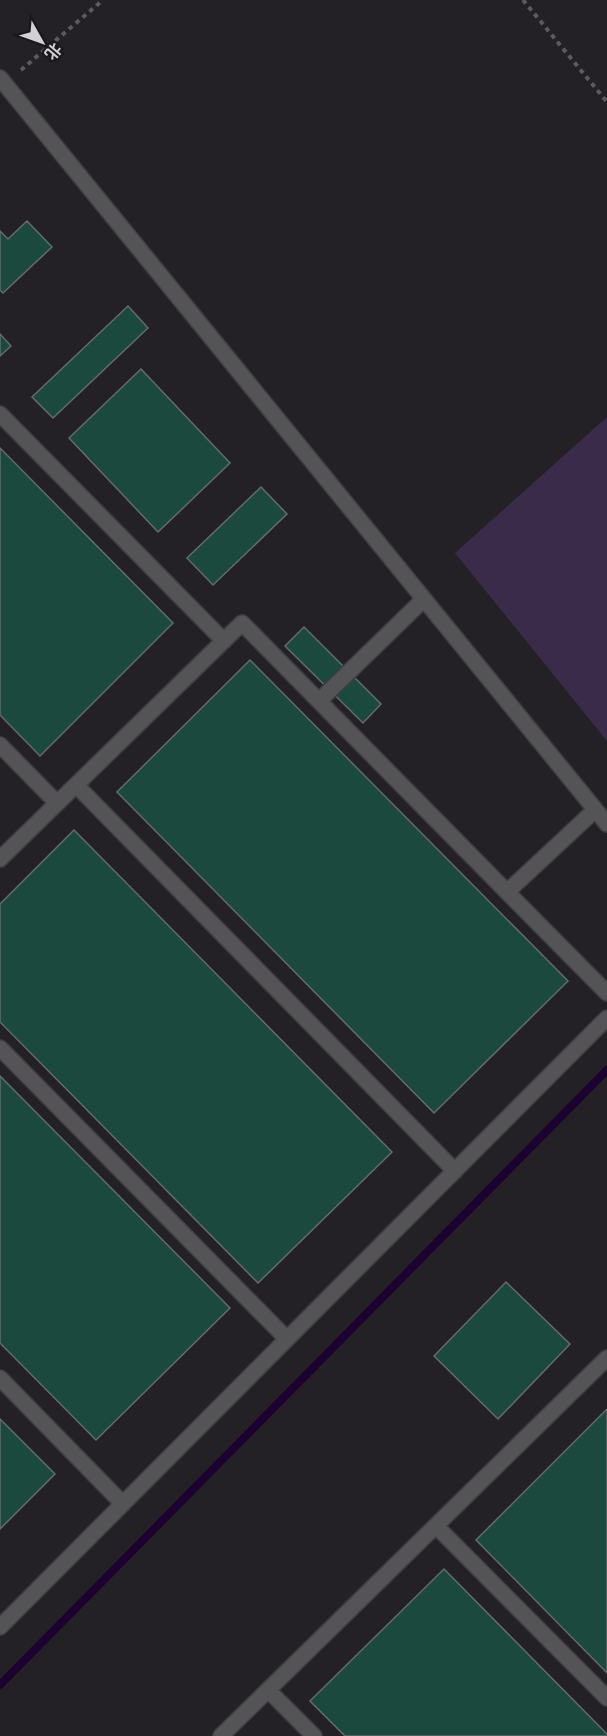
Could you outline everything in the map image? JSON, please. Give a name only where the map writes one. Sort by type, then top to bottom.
[{"type":"lane","points":[[3,81],[607,824]]},
{"type":"lane","points":[[0,414],[224,641]]},
{"type":"lane","points":[[319,701],[424,599]]},
{"type":"lane","points":[[0,859],[242,623],[607,993]]},
{"type":"lane","points":[[0,745],[57,803]]},
{"type":"lane","points":[[76,785],[455,1171]]},
{"type":"lane","points":[[507,892],[595,810]]},
{"type":"lane","points":[[0,1627],[607,1018]]},
{"type":"lane","points":[[0,1048],[287,1339]]},
{"type":"lane","points":[[221,1736],[607,1358]]},
{"type":"lane","points":[[0,1378],[123,1504]]},
{"type":"lane","points":[[436,1526],[607,1698]]},
{"type":"lane","points":[[268,1690],[314,1736]]},
{"type":"path","points":[[3,81],[103,0]]},
{"type":"path","points":[[523,0],[607,102]]},
{"type":"shaded area","points":[[607,417],[607,741],[455,553]]},
{"type":"building","points":[[27,221],[52,247],[3,293],[0,290],[0,231],[8,239]]},
{"type":"building","points":[[128,306],[148,328],[53,418],[32,397]]},
{"type":"building","points":[[0,334],[11,346],[0,356]]},
{"type":"building","points":[[141,369],[230,463],[158,532],[69,438]]},
{"type":"building","points":[[0,448],[173,623],[40,756],[0,715]]},
{"type":"building","points":[[261,487],[287,514],[213,585],[187,558]]},
{"type":"building","points":[[304,627],[381,704],[363,723],[285,646]]},
{"type":"building","points":[[250,660],[568,981],[434,1113],[117,792]]},
{"type":"building","points":[[74,830],[392,1152],[258,1283],[0,1022],[0,904]]},
{"type":"building","points":[[0,1076],[230,1308],[96,1440],[0,1343]]},
{"type":"building","points":[[506,1282],[570,1344],[498,1419],[434,1356]]},
{"type":"building","points":[[607,1409],[607,1673],[476,1540]]},
{"type":"building","points":[[0,1419],[55,1474],[0,1529]]},
{"type":"building","points":[[444,1569],[607,1736],[345,1736],[310,1701]]},
{"type":"waterway","points":[[0,1685],[607,1070]]}]
